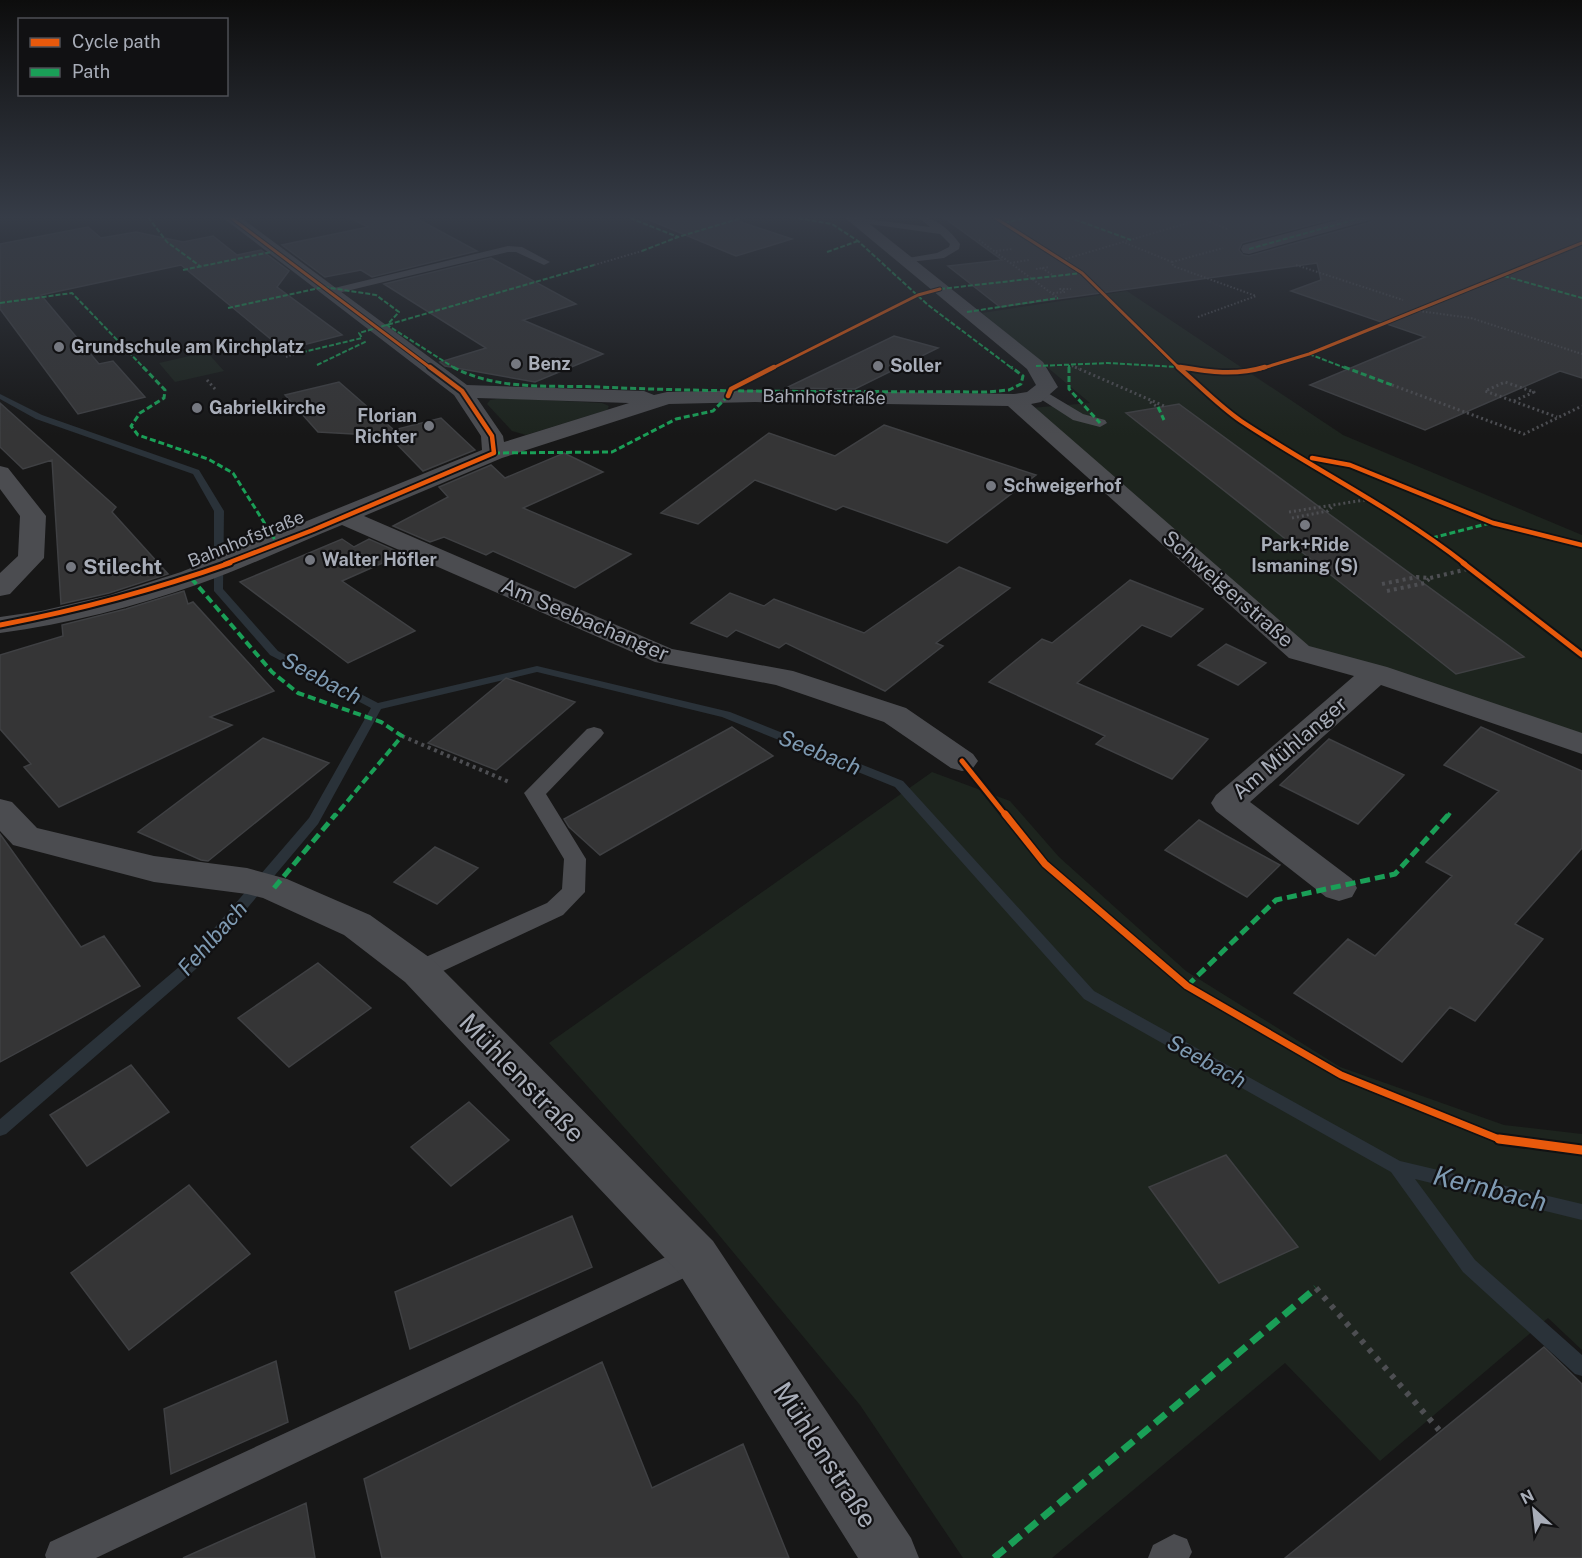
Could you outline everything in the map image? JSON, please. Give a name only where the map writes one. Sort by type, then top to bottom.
[{"type":"street","points":[[327,290],[462,391],[492,436],[494,453]]},
{"type":"street","points":[[942,290],[1036,366],[1047,387],[1041,393]]},
{"type":"street","points":[[462,391],[667,398]]},
{"type":"street","name":"Bahnhofstraße","points":[[0,625],[41,619],[118,601],[198,575],[494,453],[667,398],[755,396],[1014,400],[1041,393]]},
{"type":"street","name":"Schweigerstraße","points":[[1014,400],[1299,652],[1376,673],[1582,744]]},
{"type":"street","points":[[0,472],[33,516],[31,558],[0,588]]},
{"type":"street","name":"Am Seebachanger","points":[[344,516],[665,656],[782,677],[895,715],[962,761]]},
{"type":"street","name":"Am Mühlanger","points":[[1339,888],[1228,803],[1376,673]]},
{"type":"street","name":"Mühlenstraße","points":[[0,810],[25,837],[154,869],[257,883],[357,925],[418,971],[696,1257],[891,1558]]},
{"type":"lane","points":[[330,292],[339,290]]},
{"type":"lane","points":[[1041,393],[1078,417],[1100,423]]},
{"type":"lane","points":[[418,971],[555,909],[573,891],[575,859],[535,794],[594,733]]},
{"type":"lane","points":[[63,1555],[696,1257]]},
{"type":"path","points":[[1046,290],[1058,298]]},
{"type":"path","points":[[1052,294],[1065,292],[1061,290]]},
{"type":"path","points":[[1198,316],[1256,296],[1239,290]]},
{"type":"path","points":[[1372,290],[1403,300]]},
{"type":"path","points":[[1408,315],[1430,306]]},
{"type":"path","points":[[1419,311],[1472,318],[1582,354]]},
{"type":"path","points":[[286,357],[295,354]]},
{"type":"path","points":[[207,380],[216,390]]},
{"type":"path","points":[[1514,402],[1534,392],[1505,382],[1485,391],[1514,402],[1558,417]]},
{"type":"path","points":[[1392,385],[1524,434],[1582,406]]},
{"type":"path","points":[[1158,407],[1150,402],[1157,401],[1164,406]]},
{"type":"path","points":[[1361,493],[1380,504]]},
{"type":"path","points":[[1289,512],[1371,499]]},
{"type":"path","points":[[1292,518],[1328,511],[1332,507]]},
{"type":"path","points":[[1464,562],[1481,575]]},
{"type":"path","points":[[1382,584],[1417,577],[1430,578],[1472,568]]},
{"type":"path","points":[[1387,591],[1425,583],[1430,578]]},
{"type":"path","points":[[402,736],[535,794]]},
{"type":"path","points":[[1316,1288],[1439,1430]]},
{"type":"shaded area","points":[[1127,291],[1343,435],[1582,535],[1582,740],[1299,652],[1030,408],[1090,403],[982,313]]},
{"type":"shaded area","points":[[207,352],[224,371],[175,382],[159,363]]},
{"type":"shaded area","points":[[502,398],[602,403],[609,406],[607,410],[526,435],[512,431],[487,404],[490,400]]},
{"type":"shaded area","points":[[932,772],[1010,801],[1059,857],[1186,971],[1340,1067],[1504,1125],[1582,1134],[1582,1350],[1548,1318],[1380,1461],[1285,1363],[1052,1558],[963,1558],[860,1405],[704,1217],[549,1043]]},
{"type":"building","points":[[0,290],[66,290],[41,295],[99,364],[113,361],[145,397],[78,414],[0,309]]},
{"type":"building","points":[[211,290],[281,290],[342,335],[284,350]]},
{"type":"building","points":[[393,290],[550,290],[576,304],[523,320],[603,354],[535,382],[445,366],[440,362],[486,348]]},
{"type":"building","points":[[978,290],[1125,290],[1000,307]]},
{"type":"building","points":[[1582,290],[1582,378],[1560,371],[1425,430],[1310,385],[1425,337],[1291,291]]},
{"type":"building","points":[[894,336],[938,348],[855,389],[786,388]]},
{"type":"building","points":[[339,382],[394,430],[441,418],[475,450],[423,471],[389,436],[318,432],[285,395]]},
{"type":"building","points":[[0,403],[116,507],[112,512],[168,574],[109,593],[61,604],[52,460],[23,469],[0,447]]},
{"type":"building","name":"Park+Ride Ismaning (S)","points":[[1179,404],[1524,657],[1456,674],[1126,413]]},
{"type":"building","points":[[884,425],[1036,475],[947,543],[843,506],[836,510],[755,480],[698,524],[661,513],[769,433],[835,456]]},
{"type":"building","points":[[564,453],[603,472],[523,508],[631,554],[575,588],[493,551],[486,555],[444,537],[430,542],[393,526],[448,497],[439,487],[491,465],[505,478]]},
{"type":"building","points":[[342,539],[354,547],[369,539],[403,554],[342,581],[415,631],[348,663],[240,582]]},
{"type":"building","points":[[959,567],[1010,588],[936,643],[943,646],[885,691],[786,643],[779,648],[736,630],[727,637],[691,623],[730,593],[764,606],[774,599],[864,633]]},
{"type":"building","points":[[1130,580],[1203,609],[1171,637],[1142,625],[1077,683],[1208,739],[1172,779],[1096,744],[1105,736],[989,682],[1042,639],[1052,643]]},
{"type":"building","points":[[184,591],[188,604],[193,602],[274,691],[210,717],[232,725],[59,807],[24,767],[31,764],[0,729],[0,655],[63,636],[62,625]]},
{"type":"building","points":[[1226,644],[1266,663],[1238,685],[1198,665]]},
{"type":"building","points":[[506,678],[575,702],[496,770],[428,743]]},
{"type":"building","points":[[732,727],[773,756],[600,855],[569,827],[564,819]]},
{"type":"building","points":[[1481,727],[1582,771],[1582,848],[1515,924],[1543,939],[1475,1021],[1450,1007],[1402,1062],[1294,993],[1348,939],[1375,956],[1452,876],[1426,862],[1499,791],[1444,765]]},
{"type":"building","points":[[263,738],[329,763],[208,861],[138,832]]},
{"type":"building","points":[[1329,739],[1404,775],[1358,824],[1280,785]]},
{"type":"building","points":[[1199,820],[1280,865],[1247,897],[1165,850]]},
{"type":"building","points":[[0,834],[81,947],[104,936],[140,986],[0,1062]]},
{"type":"building","points":[[435,847],[478,868],[437,904],[394,882]]},
{"type":"building","points":[[318,963],[371,1008],[289,1067],[238,1018]]},
{"type":"building","points":[[131,1065],[169,1112],[87,1166],[50,1115]]},
{"type":"building","points":[[469,1102],[509,1140],[451,1186],[411,1147]]},
{"type":"building","points":[[1226,1155],[1298,1247],[1219,1283],[1149,1187]]},
{"type":"building","points":[[189,1185],[250,1254],[129,1350],[71,1273]]},
{"type":"building","points":[[572,1216],[592,1267],[410,1349],[395,1292]]},
{"type":"building","points":[[1544,1347],[1582,1384],[1582,1558],[1285,1558]]},
{"type":"building","points":[[276,1361],[288,1422],[171,1474],[164,1409]]},
{"type":"building","points":[[602,1362],[652,1488],[743,1444],[789,1558],[382,1558],[364,1479]]},
{"type":"building","points":[[306,1503],[315,1558],[183,1558]]},
{"type":"waterway","name":"Seebach","points":[[0,396],[39,417],[196,472],[219,511],[218,589],[274,653],[377,707]]},
{"type":"waterway","name":"Seebach","points":[[377,707],[537,669],[726,714],[899,784],[1089,995],[1397,1167]]},
{"type":"waterway","name":"Fehlbach","points":[[0,1129],[191,965],[314,821],[377,707]]},
{"type":"waterway","name":"Kernbach","points":[[1397,1167],[1582,1212]]},
{"type":"waterway","name":"Seebach","points":[[1397,1167],[1469,1266],[1582,1367]]},
{"type":"marked path","points":[[228,308],[312,290]]},
{"type":"marked path","points":[[342,290],[376,295],[399,312],[387,325],[434,357],[467,375],[495,383],[637,389],[987,392],[1009,390],[1021,384],[1023,376],[928,305],[911,290]]},
{"type":"marked path","points":[[295,354],[362,338],[359,333],[509,290]]},
{"type":"marked path","points":[[1553,290],[1582,298]]},
{"type":"marked path","points":[[0,303],[72,293],[165,390],[164,398],[140,413],[131,426],[138,435],[208,459],[233,473],[277,543]]},
{"type":"marked path","points":[[967,312],[1058,298]]},
{"type":"marked path","points":[[317,365],[367,341]]},
{"type":"marked path","points":[[1309,354],[1392,385]]},
{"type":"marked path","points":[[1036,366],[1108,363],[1177,367]]},
{"type":"marked path","points":[[1069,365],[1069,389],[1100,423]]},
{"type":"marked path","points":[[494,453],[612,452],[676,419],[713,411],[728,396]]},
{"type":"marked path","points":[[1158,407],[1164,420]]},
{"type":"marked path","points":[[1432,538],[1490,523]]},
{"type":"marked path","points":[[191,578],[272,672],[298,693],[381,722],[402,736],[274,888]]},
{"type":"marked path","points":[[1187,986],[1276,900],[1395,874],[1450,813]]},
{"type":"marked path","points":[[994,1558],[1316,1288]]},
{"type":"cycle path","points":[[0,625],[65,613],[128,597],[190,577],[313,530],[494,453],[492,436],[462,391],[327,290]]},
{"type":"cycle path","points":[[728,396],[731,389],[918,295],[937,290]]},
{"type":"cycle path","points":[[1099,290],[1178,367],[1239,420],[1432,538],[1582,655]]},
{"type":"cycle path","points":[[1178,367],[1222,374],[1249,372],[1309,354],[1470,290]]},
{"type":"cycle path","points":[[1312,458],[1350,465],[1493,523],[1582,545]]},
{"type":"cycle path","points":[[962,761],[1045,864],[1187,986],[1341,1075],[1499,1139],[1582,1150]]},
{"type":"place","name":"Grundschule am Kirchplatz","points":[[59,347]]},
{"type":"place","name":"Benz","points":[[516,364]]},
{"type":"place","name":"Soller","points":[[878,366]]},
{"type":"place","name":"Gabrielkirche","points":[[197,408]]},
{"type":"place","name":"Florian Richter","points":[[429,426]]},
{"type":"place","name":"Schweigerhof","points":[[991,486]]},
{"type":"place","name":"Park+Ride Ismaning (S)","points":[[1305,525]]},
{"type":"place","name":"Walter Höfler","points":[[310,560]]},
{"type":"place","name":"Stilecht","points":[[71,567]]}]
